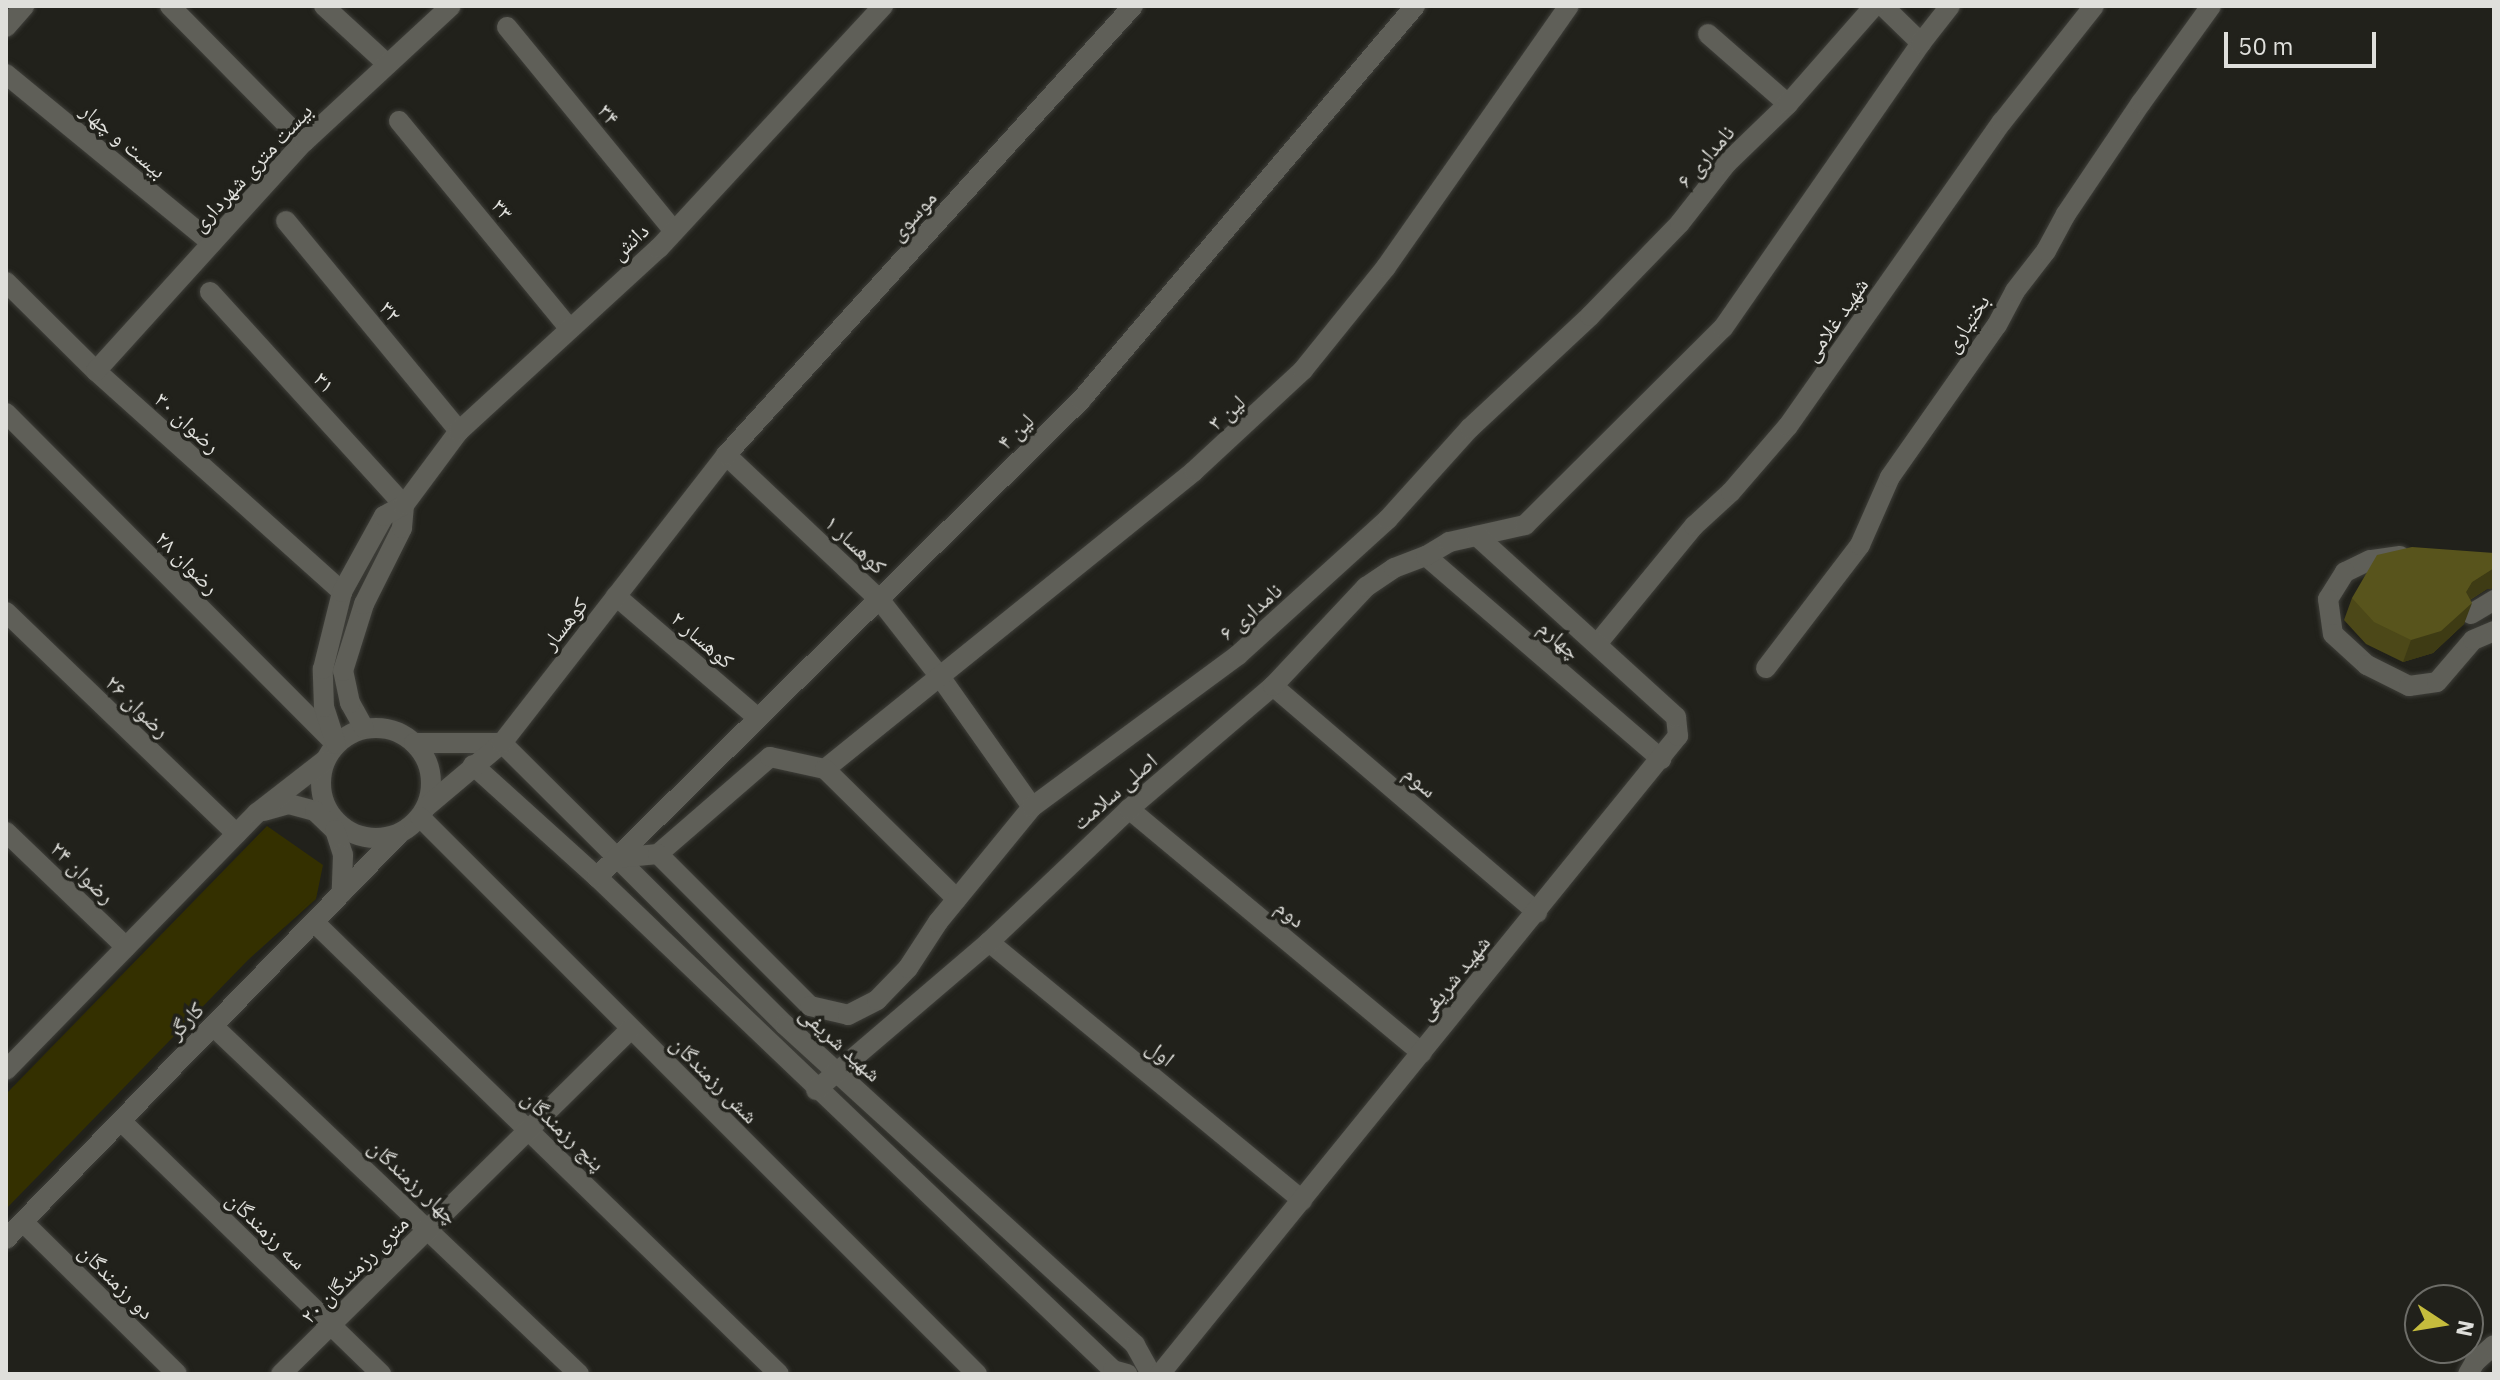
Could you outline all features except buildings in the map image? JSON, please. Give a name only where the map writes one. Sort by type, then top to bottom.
[{"type":"street","points":[[6,27],[24,6]]},
{"type":"street","points":[[170,6],[304,142]]},
{"type":"street","points":[[324,6],[387,64]]},
{"type":"street","name":"بیست متری شهرداری","points":[[96,371],[304,142],[451,6]]},
{"type":"street","name":"دانش","points":[[336,744],[324,707],[323,669],[342,592],[384,516],[404,505],[459,431],[674,231],[883,6]]},
{"type":"street","name":"موسوی","points":[[726,455],[1133,6]]},
{"type":"street","name":"لین ۴","points":[[597,877],[1081,400],[1415,6]]},
{"type":"street","name":"لین ۳","points":[[825,769],[1230,441],[1303,370],[1386,267],[1569,6]]},
{"type":"street","name":"نامداری ۶","points":[[658,854],[810,1006],[848,1015],[877,1000],[908,968],[957,899],[1032,807],[1238,655],[1388,519],[1470,428],[1590,316],[1680,223],[1727,163],[1788,104],[1874,6]]},
{"type":"street","points":[[1883,6],[1921,43]]},
{"type":"street","name":"اصلی سلامت","points":[[816,1090],[989,942],[1129,809],[1273,686],[1366,587],[1394,568],[1426,556],[1449,542],[1525,525],[1723,328],[1950,6]]},
{"type":"street","name":"شهید غلامی","points":[[1597,644],[1694,526],[1731,492],[1788,426],[2002,122],[2094,6]]},
{"type":"street","name":"بختیاری","points":[[1766,668],[1860,545],[1890,477],[1997,325],[2015,291],[2046,251],[2066,214],[2134,113],[2211,6]]},
{"type":"street","name":"۳۴","points":[[507,27],[674,231]]},
{"type":"street","points":[[1708,34],[1788,104]]},
{"type":"street","name":"بیست و چهار","points":[[6,74],[212,243]]},
{"type":"street","name":"۳۳","points":[[399,121],[570,329]]},
{"type":"street","name":"۳۲","points":[[286,221],[459,431]]},
{"type":"street","name":"رضوان ۳۰","points":[[6,282],[96,371],[342,592]]},
{"type":"street","name":"۳۱","points":[[210,292],[404,505]]},
{"type":"street","name":"رضوان ۲۸","points":[[6,413],[336,744]]},
{"type":"street","name":"کوهسار","points":[[423,812],[473,765],[502,743],[726,455]]},
{"type":"street","name":"کوهسار ۱","points":[[726,455],[879,599],[941,678],[1032,807]]},
{"type":"street","name":"دانش","points":[[364,728],[350,703],[343,671],[364,604],[402,528],[404,505]]},
{"type":"street","name":"شهید شریفی","points":[[1160,1374],[1678,736],[1676,717],[1477,536]]},
{"type":"street","points":[[2421,555],[2370,560],[2345,572],[2328,599],[2333,634],[2367,665],[2409,686],[2437,682],[2473,640],[2494,631]]},
{"type":"street","name":"چهارم","points":[[1426,556],[1661,759]]},
{"type":"street","name":"کوهسار ۲","points":[[616,596],[758,718]]},
{"type":"street","points":[[2471,614],[2494,600]]},
{"type":"street","name":"رضوان ۲۶","points":[[6,612],[237,834]]},
{"type":"street","name":"سوم","points":[[1273,686],[1537,912]]},
{"type":"street","points":[[11,1056],[126,947],[257,813],[324,761],[336,744],[364,728],[391,729],[414,743],[425,753],[431,773],[423,812],[399,834],[373,839],[347,832],[328,813],[320,788],[324,761]]},
{"type":"street","points":[[414,743],[502,743]]},
{"type":"street","name":"شهید شریفی","points":[[502,743],[785,1025],[1135,1345],[1151,1374]]},
{"type":"street","points":[[616,858],[658,854],[770,757],[825,769],[957,899]]},
{"type":"street","points":[[473,765],[597,877],[1102,1369],[1127,1374]]},
{"type":"street","points":[[257,813],[289,804],[315,811],[335,830],[343,855],[342,893]]},
{"type":"street","name":"دوم","points":[[1129,809],[1422,1053]]},
{"type":"street","name":"شش رزمندگان","points":[[423,812],[631,1029],[977,1374]]},
{"type":"street","name":"رضوان ۲۴","points":[[6,832],[126,947]]},
{"type":"street","name":"کارگر","points":[[6,1239],[399,834]]},
{"type":"street","name":"پنج رزمندگان","points":[[314,922],[779,1374]]},
{"type":"street","name":"اول","points":[[989,942],[1302,1200]]},
{"type":"street","name":"چهار رزمندگان","points":[[213,1026],[429,1228],[579,1374]]},
{"type":"street","name":"۲۰ متری رزمندگان","points":[[281,1374],[631,1029]]},
{"type":"street","name":"سه رزمندگان","points":[[121,1121],[381,1374]]},
{"type":"street","name":"دو رزمندگان","points":[[23,1222],[177,1374]]},
{"type":"street","points":[[2468,1374],[2475,1362],[2494,1345]]},
{"type":"shaded area","points":[[267,826],[323,865],[316,899],[248,960],[6,1209],[6,1094]]}]
